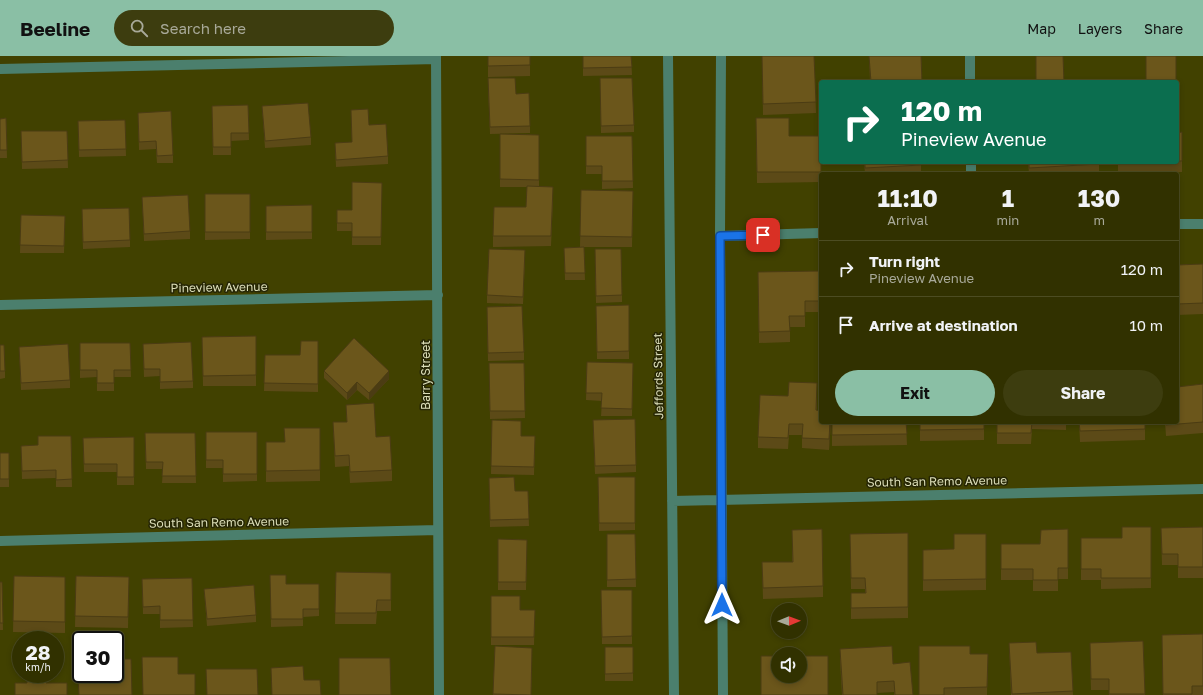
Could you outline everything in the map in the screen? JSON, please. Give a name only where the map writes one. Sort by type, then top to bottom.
[{"type":"street","name":"Jeffords Street","points":[[668,56],[674,695]]},
{"type":"street","points":[[721,56],[720,236],[723,695]]},
{"type":"street","points":[[970,56],[970,80]]},
{"type":"street","points":[[0,69],[436,57]]},
{"type":"street","name":"Barry Street","points":[[436,57],[439,695]]},
{"type":"street","points":[[1179,224],[1203,224]]},
{"type":"street","points":[[720,236],[819,233]]},
{"type":"street","name":"Pineview Avenue","points":[[0,305],[438,295]]},
{"type":"street","name":"South San Remo Avenue","points":[[672,500],[1203,488]]},
{"type":"street","name":"South San Remo Avenue","points":[[0,541],[438,530]]},
{"type":"building","points":[[488,56],[530,56],[530,65],[488,66]]},
{"type":"building","points":[[583,56],[631,56],[632,67],[583,68]]},
{"type":"building","points":[[762,56],[814,56],[816,102],[763,104]]},
{"type":"building","points":[[869,56],[921,56],[922,80],[871,80]]},
{"type":"building","points":[[1036,56],[1063,56],[1064,80],[1036,80]]},
{"type":"building","points":[[1146,56],[1176,56],[1176,80],[1146,80]]},
{"type":"building","points":[[488,78],[515,78],[516,94],[529,93],[530,126],[490,127]]},
{"type":"building","points":[[600,78],[632,78],[634,125],[601,126]]},
{"type":"building","points":[[308,103],[311,137],[265,141],[262,106]]},
{"type":"building","points":[[248,105],[249,133],[231,133],[231,147],[213,147],[212,106]]},
{"type":"building","points":[[368,109],[369,125],[386,124],[388,156],[336,160],[335,143],[352,142],[351,110]]},
{"type":"building","points":[[171,111],[173,155],[157,156],[156,141],[139,142],[138,113]]},
{"type":"building","points":[[6,118],[7,150],[0,150],[0,119]]},
{"type":"building","points":[[756,118],[789,118],[789,136],[819,136],[819,164],[821,164],[821,172],[757,172]]},
{"type":"building","points":[[125,120],[126,149],[79,150],[78,121]]},
{"type":"building","points":[[21,131],[67,131],[68,160],[22,162]]},
{"type":"building","points":[[1182,132],[1182,161],[1179,161],[1179,133]]},
{"type":"building","points":[[500,134],[539,135],[539,180],[500,179]]},
{"type":"building","points":[[586,136],[632,136],[633,181],[602,181],[602,166],[586,166]]},
{"type":"building","points":[[865,164],[921,164],[921,165],[865,168]]},
{"type":"building","points":[[1029,164],[1099,164],[1029,168]]},
{"type":"building","points":[[352,182],[382,183],[381,237],[352,237],[352,223],[337,223],[337,210],[352,210]]},
{"type":"building","points":[[527,186],[553,187],[551,236],[493,236],[494,207],[526,207]]},
{"type":"building","points":[[581,190],[633,191],[632,237],[580,236]]},
{"type":"building","points":[[205,194],[250,194],[250,232],[205,232]]},
{"type":"building","points":[[188,195],[190,231],[144,234],[142,197]]},
{"type":"building","points":[[312,205],[312,232],[266,232],[266,206]]},
{"type":"building","points":[[129,208],[130,240],[83,242],[82,209]]},
{"type":"building","points":[[21,215],[65,216],[64,246],[20,245]]},
{"type":"building","points":[[584,247],[585,273],[565,273],[564,248]]},
{"type":"building","points":[[489,249],[525,250],[523,297],[487,295]]},
{"type":"building","points":[[595,249],[621,249],[622,295],[596,296]]},
{"type":"building","points":[[1203,264],[1203,303],[1179,304],[1179,265]]},
{"type":"building","points":[[819,271],[819,301],[805,301],[805,316],[789,316],[790,331],[759,332],[758,272]]},
{"type":"building","points":[[629,305],[629,351],[597,352],[596,306]]},
{"type":"building","points":[[522,306],[524,352],[488,353],[487,307]]},
{"type":"building","points":[[256,336],[256,375],[203,376],[202,337]]},
{"type":"building","points":[[354,338],[389,371],[369,393],[357,382],[347,393],[324,371]]},
{"type":"building","points":[[301,341],[318,341],[318,384],[264,383],[265,355],[300,355]]},
{"type":"building","points":[[191,342],[193,381],[160,382],[160,369],[144,369],[143,344]]},
{"type":"building","points":[[80,343],[130,343],[131,370],[114,370],[114,383],[97,383],[97,370],[80,370]]},
{"type":"building","points":[[68,344],[70,380],[21,383],[19,347]]},
{"type":"building","points":[[0,345],[4,345],[5,371],[0,371]]},
{"type":"building","points":[[587,362],[633,363],[632,409],[601,408],[602,393],[586,393]]},
{"type":"building","points":[[489,363],[524,363],[525,411],[490,411]]},
{"type":"building","points":[[789,382],[817,383],[816,410],[819,411],[819,424],[830,424],[829,439],[802,438],[803,424],[789,424],[788,438],[758,437],[760,395],[788,396]]},
{"type":"building","points":[[1203,384],[1203,422],[1179,424],[1179,387]]},
{"type":"building","points":[[374,403],[376,437],[390,436],[392,470],[350,472],[349,455],[335,456],[333,422],[347,422],[346,405]]},
{"type":"building","points":[[635,419],[636,465],[595,466],[593,420]]},
{"type":"building","points":[[492,420],[521,421],[521,436],[535,436],[534,467],[491,466]]},
{"type":"building","points":[[832,424],[906,424],[907,434],[832,435]]},
{"type":"building","points":[[920,424],[984,424],[984,429],[920,430]]},
{"type":"building","points":[[997,424],[1032,424],[1031,433],[997,433]]},
{"type":"building","points":[[1079,424],[1145,424],[1145,429],[1080,431]]},
{"type":"building","points":[[284,428],[320,428],[320,470],[266,471],[266,442],[285,442]]},
{"type":"building","points":[[206,432],[257,432],[257,474],[223,474],[223,460],[206,460]]},
{"type":"building","points":[[145,433],[195,433],[196,476],[162,476],[163,462],[146,462]]},
{"type":"building","points":[[38,436],[71,436],[72,479],[56,480],[56,470],[22,471],[21,446],[38,445]]},
{"type":"building","points":[[134,437],[134,477],[117,477],[117,464],[84,464],[83,438]]},
{"type":"building","points":[[0,453],[9,453],[9,479],[0,479]]},
{"type":"building","points":[[514,477],[515,491],[528,491],[529,519],[490,520],[489,478]]},
{"type":"building","points":[[598,477],[635,477],[635,523],[599,523]]},
{"type":"building","points":[[1122,527],[1151,527],[1151,578],[1101,578],[1101,569],[1081,569],[1081,538],[1122,538]]},
{"type":"building","points":[[1203,527],[1203,567],[1178,567],[1178,554],[1162,554],[1161,528]]},
{"type":"building","points":[[822,529],[823,586],[763,588],[762,562],[793,562],[792,530]]},
{"type":"building","points":[[1068,529],[1068,568],[1058,568],[1058,580],[1033,580],[1033,569],[1001,569],[1001,544],[1040,544],[1041,530]]},
{"type":"building","points":[[908,533],[908,607],[851,608],[851,593],[866,593],[865,578],[851,578],[850,534]]},
{"type":"building","points":[[607,534],[635,534],[636,579],[607,580]]},
{"type":"building","points":[[954,534],[986,534],[986,579],[923,580],[923,550],[954,549]]},
{"type":"building","points":[[498,539],[527,540],[526,582],[498,582]]},
{"type":"building","points":[[336,572],[391,573],[391,600],[377,600],[376,613],[335,613]]},
{"type":"building","points":[[270,575],[286,575],[286,584],[319,584],[319,609],[303,609],[303,619],[271,619]]},
{"type":"building","points":[[14,576],[65,577],[65,622],[13,621]]},
{"type":"building","points":[[76,576],[129,577],[128,617],[75,616]]},
{"type":"building","points":[[192,578],[193,620],[160,620],[160,606],[143,607],[142,579]]},
{"type":"building","points":[[0,582],[2,582],[3,623],[0,623]]},
{"type":"building","points":[[254,585],[256,615],[207,619],[204,589]]},
{"type":"building","points":[[601,590],[632,590],[632,636],[602,637]]},
{"type":"building","points":[[491,596],[520,596],[520,610],[535,610],[534,637],[491,637]]},
{"type":"building","points":[[1203,634],[1203,686],[1192,686],[1192,694],[1163,694],[1162,635]]},
{"type":"building","points":[[1143,641],[1145,694],[1109,694],[1109,679],[1091,679],[1090,643]]},
{"type":"building","points":[[1036,642],[1037,653],[1071,652],[1073,691],[1012,694],[1009,643]]},
{"type":"building","points":[[495,646],[532,648],[531,695],[493,694]]},
{"type":"building","points":[[892,646],[893,664],[910,662],[913,695],[895,695],[894,681],[877,682],[877,695],[843,695],[840,649]]},
{"type":"building","points":[[919,646],[970,646],[970,654],[988,654],[987,687],[944,688],[944,695],[919,695]]},
{"type":"building","points":[[605,647],[633,647],[633,673],[605,674]]},
{"type":"building","points":[[761,656],[771,656],[771,683],[807,683],[807,656],[828,656],[828,695],[761,695]]},
{"type":"building","points":[[142,657],[178,657],[178,674],[195,674],[195,695],[143,695]]},
{"type":"building","points":[[339,658],[390,658],[391,695],[339,695]]},
{"type":"building","points":[[124,659],[131,659],[132,695],[79,695],[78,683],[124,683]]},
{"type":"building","points":[[303,666],[304,680],[320,680],[321,695],[272,695],[271,668]]},
{"type":"building","points":[[206,669],[257,669],[258,695],[207,695]]},
{"type":"building","points":[[15,683],[67,683],[67,695],[15,695]]},
{"type":"route","points":[[722,605],[720,236],[763,235]]}]
